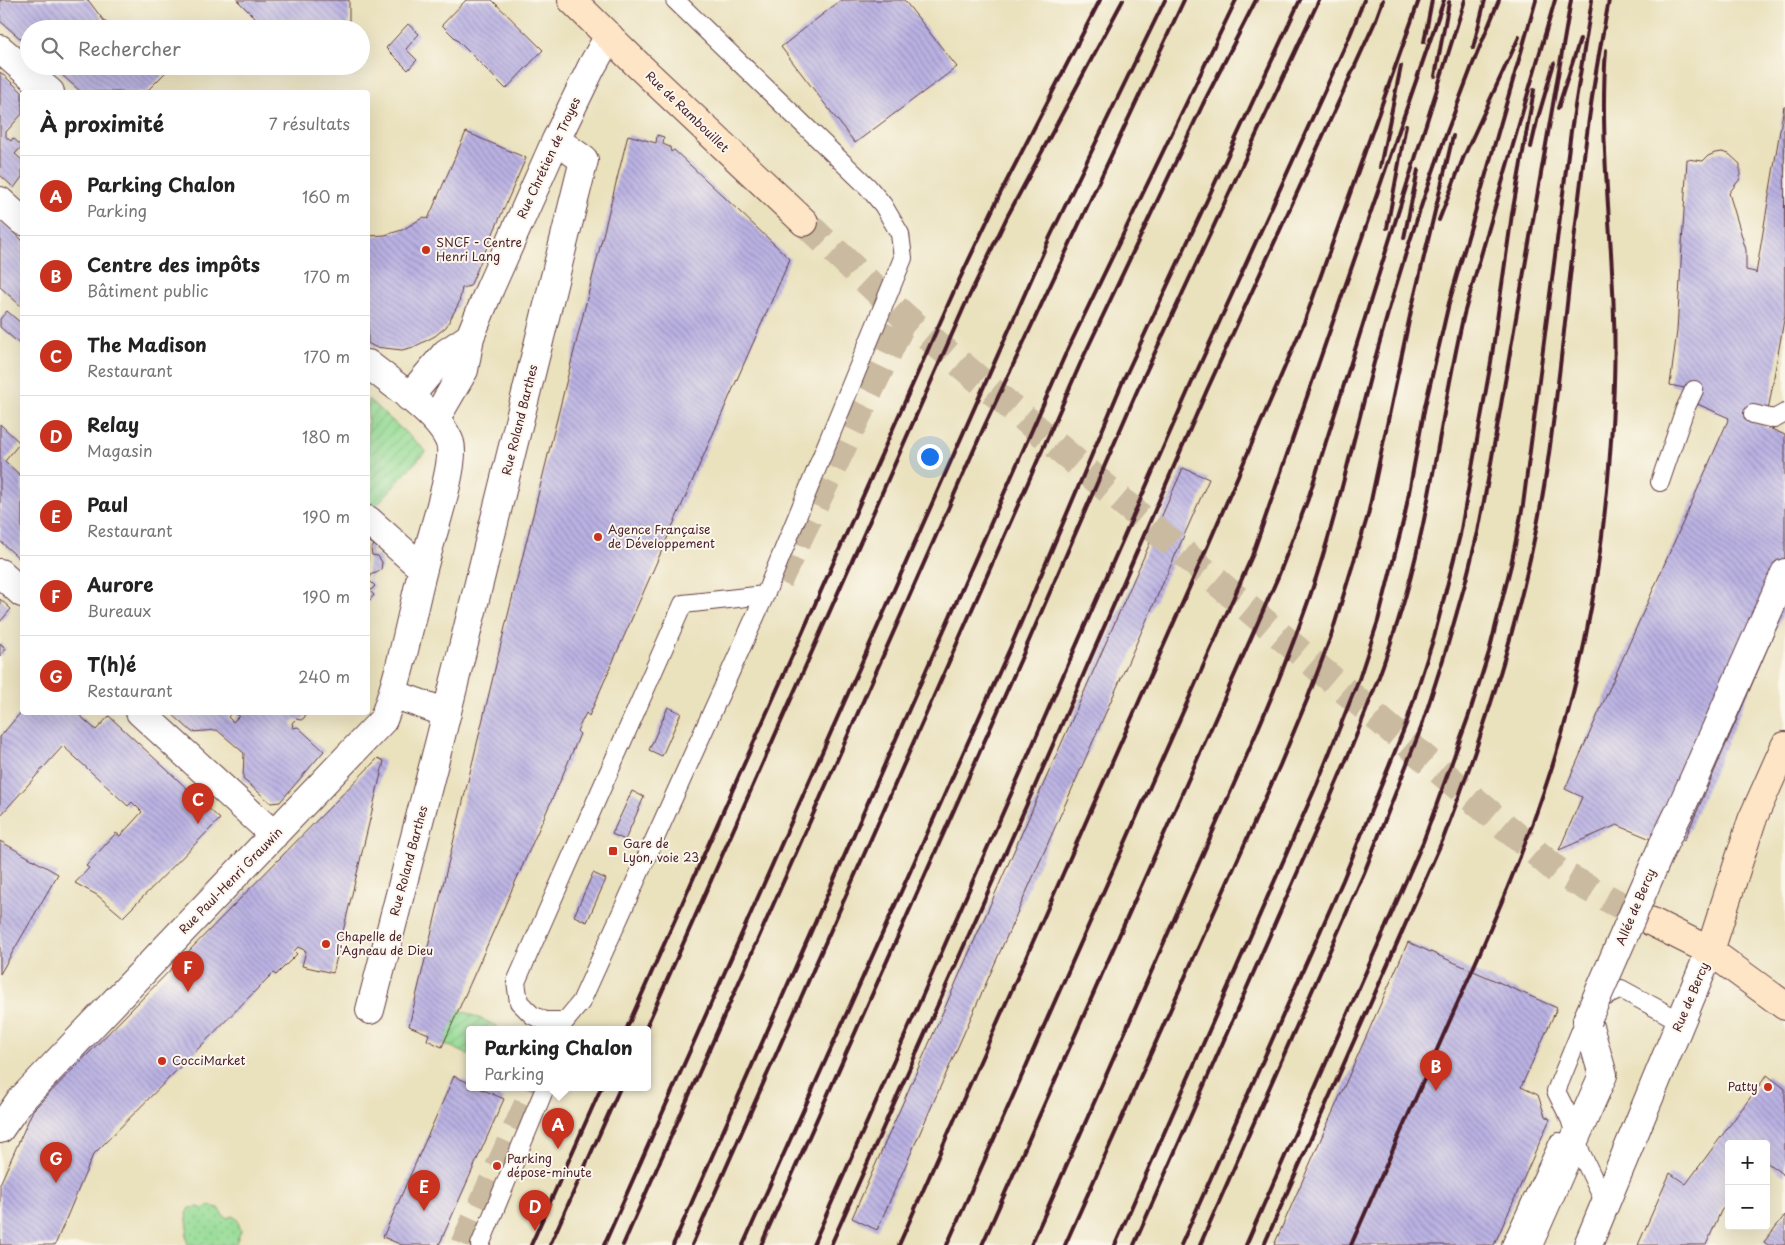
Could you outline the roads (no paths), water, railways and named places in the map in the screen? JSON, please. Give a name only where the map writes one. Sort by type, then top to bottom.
[{"type":"street","name":"Rue de Rambouillet","points":[[572,0],[804,222]]},
{"type":"street","name":"Rue Chrétien de Troyes","points":[[434,420],[464,370],[470,337],[556,140],[592,66],[609,36]]},
{"type":"street","points":[[0,49],[20,66]]},
{"type":"street","points":[[30,75],[48,90]]},
{"type":"street","name":"Rue Roland Barthes","points":[[370,1010],[447,713],[584,160],[556,140]]},
{"type":"street","points":[[0,201],[20,218]]},
{"type":"street","points":[[409,396],[446,353],[470,337]]},
{"type":"street","points":[[370,366],[409,396],[434,420],[445,433],[450,443],[452,454],[449,473],[422,569],[393,694],[447,713]]},
{"type":"street","points":[[370,522],[422,569]]},
{"type":"street","points":[[0,573],[20,592]]},
{"type":"street","name":"Allée de Bercy","points":[[1528,1245],[1603,1075],[1587,1020],[1663,844],[1681,808],[1785,573]]},
{"type":"street","name":"Rue Paul-Henri Grauwin","points":[[0,1129],[19,1102],[383,720],[393,694]]},
{"type":"street","points":[[143,715],[274,835]]},
{"type":"street","name":"Rue de Bercy","points":[[1588,1245],[1710,951],[1752,820],[1785,746]]},
{"type":"street","points":[[1650,921],[1710,951],[1785,1006]]},
{"type":"lane","points":[[565,1026],[581,1002],[765,595],[902,258],[900,234],[883,205],[868,187],[675,0]]},
{"type":"lane","points":[[1660,482],[1685,409],[1694,390]]},
{"type":"lane","points":[[1752,414],[1774,419],[1785,413]]},
{"type":"lane","points":[[561,1026],[532,1015],[519,1002],[516,982],[684,604],[765,595]]},
{"type":"lane","points":[[1605,1203],[1581,1153],[1570,1119],[1556,1091],[1592,1002],[1621,989],[1680,1021]]},
{"type":"lane","points":[[480,1245],[544,1091]]},
{"type":"lane","points":[[1511,1245],[1570,1119]]},
{"type":"tunnel","points":[[804,222],[905,317],[1560,873],[1650,921]]},
{"type":"tunnel","points":[[778,581],[905,317]]},
{"type":"tunnel","points":[[464,1245],[534,1091]]},
{"type":"railway","points":[[628,1026],[954,291],[1001,192],[1100,0]]},
{"type":"railway","points":[[647,1026],[964,307],[1007,217],[1123,0]]},
{"type":"railway","points":[[604,1245],[1050,237],[1165,0]]},
{"type":"railway","points":[[623,1245],[984,427],[1184,0]]},
{"type":"railway","points":[[673,1245],[1065,355],[1236,0]]},
{"type":"railway","points":[[692,1245],[1081,362],[1203,104],[1256,0]]},
{"type":"railway","points":[[743,1245],[1011,646],[1123,381],[1300,0]]},
{"type":"railway","points":[[761,1245],[1024,652],[1137,391],[1319,0]]},
{"type":"railway","points":[[813,1245],[1192,382],[1350,35],[1364,0]]},
{"type":"railway","points":[[831,1245],[1035,786],[1207,390],[1375,22],[1383,0]]},
{"type":"railway","points":[[899,1245],[1209,543],[1305,320],[1419,0]]},
{"type":"railway","points":[[1424,42],[1432,0]]},
{"type":"railway","points":[[947,1245],[1252,556],[1444,0]]},
{"type":"railway","points":[[982,1245],[1278,577],[1308,499],[1465,0]]},
{"type":"railway","points":[[1473,48],[1485,0]]},
{"type":"railway","points":[[1031,1245],[1254,739],[1298,630],[1321,562],[1339,499],[1371,373],[1405,254],[1449,126],[1499,0]]},
{"type":"railway","points":[[1115,1245],[1317,784],[1359,679],[1378,621],[1405,514],[1425,406],[1449,303],[1536,0]]},
{"type":"railway","points":[[1134,1245],[1330,798],[1386,657],[1409,583],[1427,507],[1464,314],[1555,0]]},
{"type":"railway","points":[[1200,1245],[1364,873],[1421,728],[1447,647],[1478,532],[1488,480],[1571,0]]},
{"type":"railway","points":[[1246,1245],[1423,842],[1469,715],[1489,652],[1511,565],[1523,505],[1571,131],[1592,0]]},
{"type":"railway","points":[[1264,1245],[1443,839],[1475,753],[1515,621],[1536,532],[1544,487],[1558,387],[1580,185],[1597,64],[1609,0]]},
{"type":"railway","points":[[1435,76],[1449,2]]},
{"type":"railway","points":[[1439,220],[1464,156],[1519,37]]},
{"type":"railway","points":[[1558,108],[1580,39]]},
{"type":"railway","points":[[1351,1245],[1481,951],[1519,860],[1552,767],[1582,656],[1596,581],[1606,505],[1614,392],[1613,284],[1604,117],[1606,50]]},
{"type":"railway","points":[[1531,147],[1554,63]]},
{"type":"railway","points":[[1380,167],[1401,66]]},
{"type":"railway","points":[[1181,1245],[1343,880],[1406,724],[1434,637],[1460,535],[1491,362],[1512,214],[1534,90]]},
{"type":"railway","points":[[1387,228],[1406,125]]},
{"type":"railway","points":[[1065,1245],[1280,765],[1331,636],[1368,515],[1411,311],[1453,136]]},
{"type":"railway","points":[[1404,238],[1418,170]]},
{"type":"railway","points":[[531,1245],[600,1091]]},
{"type":"railway","points":[[550,1245],[619,1091]]},
{"type":"place","name":"SNCF - Centre Henri Lang","points":[[426,250]]},
{"type":"place","name":"Agence Française de Développement","points":[[598,537]]},
{"type":"place","name":"The Madison","points":[[198,824]]},
{"type":"place","name":"Gare de Lyon, voie 23","points":[[613,851]]},
{"type":"place","name":"Chapelle de l'Agneau de Dieu","points":[[326,944]]},
{"type":"place","name":"Aurore","points":[[188,992]]},
{"type":"place","name":"CocciMarket","points":[[162,1061]]},
{"type":"place","name":"Patty","points":[[1768,1087]]},
{"type":"place","name":"Centre des impôts","points":[[1436,1091]]},
{"type":"place","name":"Parking Chalon","points":[[558,1149]]},
{"type":"place","name":"Parking dépose-minute","points":[[497,1166]]},
{"type":"place","name":"T(h)é","points":[[56,1183]]},
{"type":"place","name":"Paul","points":[[424,1211]]},
{"type":"place","name":"Relay","points":[[535,1231]]}]
